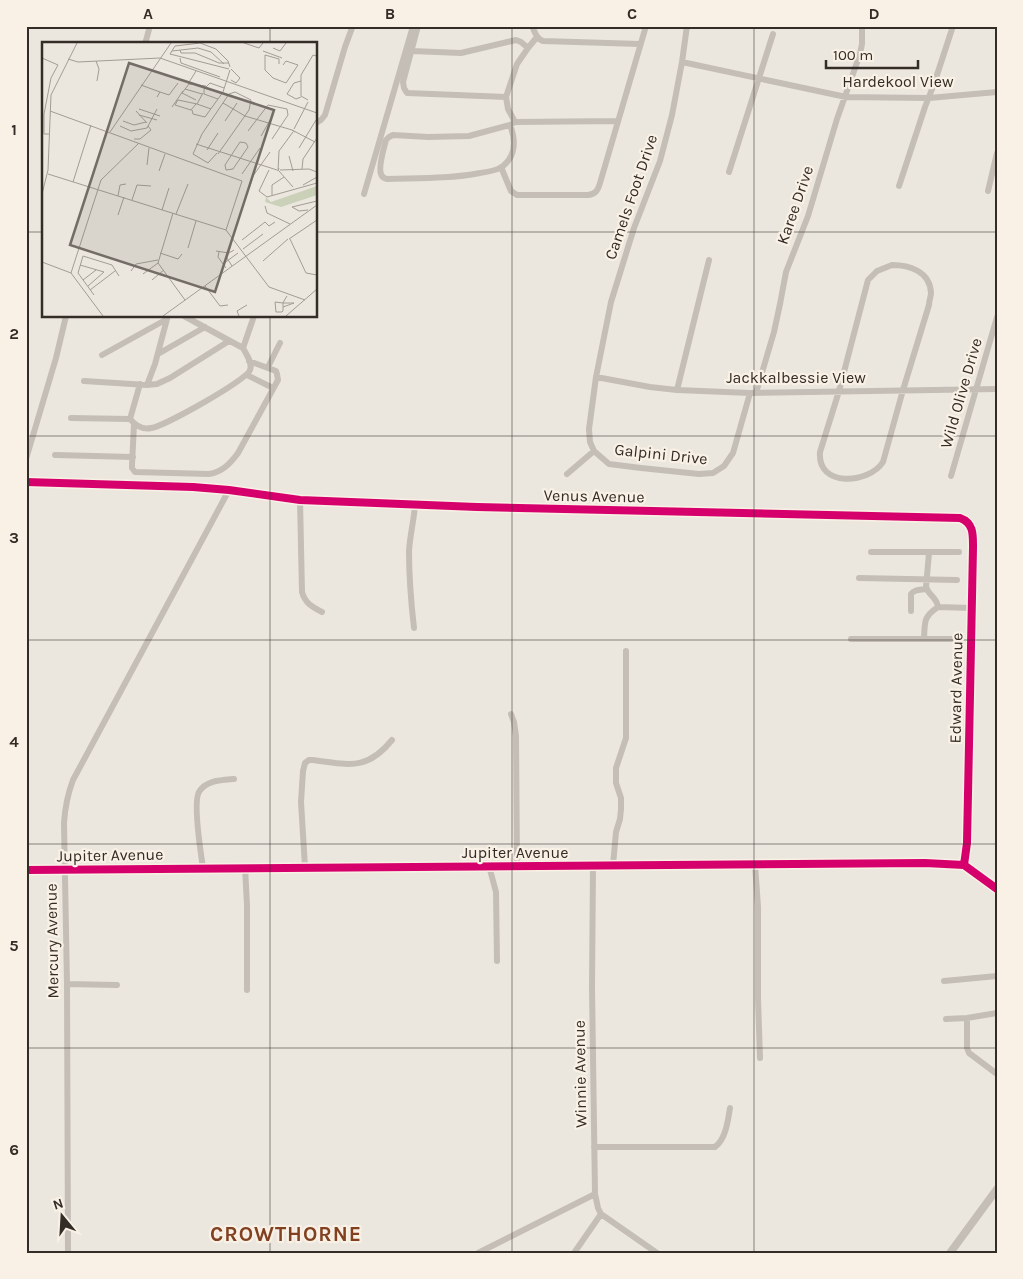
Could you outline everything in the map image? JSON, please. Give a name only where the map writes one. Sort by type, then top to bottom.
[{"type":"street","points":[[146,42],[150,26]]},
{"type":"street","points":[[364,194],[413,26]]},
{"type":"street","points":[[418,26],[403,82],[407,93],[506,97]]},
{"type":"street","points":[[532,26],[537,37],[545,41],[640,44]]},
{"type":"street","points":[[501,167],[511,191],[517,194],[592,195],[596,192],[646,26]]},
{"type":"street","name":"Camels Foot Drive","points":[[596,377],[611,302],[634,228],[660,161],[672,114],[687,26]]},
{"type":"street","name":"Karee Drive","points":[[753,393],[774,332],[786,272],[808,216],[837,119],[860,54],[862,26]]},
{"type":"street","points":[[899,186],[953,26]]},
{"type":"street","points":[[318,122],[325,115],[347,39],[352,28]]},
{"type":"street","points":[[729,172],[773,34]]},
{"type":"street","points":[[537,37],[517,64],[506,97],[513,123],[514,138],[514,148],[508,161],[495,170],[447,178],[387,179],[382,176],[380,169],[386,140],[389,136],[393,135],[428,137],[469,136],[513,123],[618,121]]},
{"type":"street","points":[[412,51],[461,53],[516,40],[528,48]]},
{"type":"street","name":"Hardekool View","points":[[682,62],[846,97],[929,98],[997,92]]},
{"type":"street","points":[[988,191],[997,153]]},
{"type":"street","points":[[677,390],[709,260]]},
{"type":"street","points":[[897,265],[913,268],[922,274],[928,282],[931,293],[883,462],[877,470],[849,479],[838,478],[829,474],[822,468],[820,458],[820,452],[839,391],[868,280],[882,268],[897,265]]},
{"type":"street","name":"Wild Olive Drive","points":[[951,476],[997,317]]},
{"type":"street","points":[[26,459],[56,358],[66,318]]},
{"type":"street","points":[[167,318],[158,354],[143,384],[132,422],[132,468],[137,472],[209,474],[219,471],[231,463],[278,380],[276,371],[249,361]]},
{"type":"street","points":[[102,354],[167,318]]},
{"type":"street","points":[[71,418],[132,422],[148,429],[158,426],[204,402],[247,374],[251,369],[243,348],[188,318]]},
{"type":"street","points":[[243,348],[253,318]]},
{"type":"street","points":[[158,354],[204,327]]},
{"type":"street","points":[[84,380],[157,384],[230,341]]},
{"type":"street","points":[[268,367],[280,343]]},
{"type":"street","points":[[247,374],[273,388]]},
{"type":"street","name":"Jackkalbessie View","points":[[596,377],[677,390],[753,393],[997,389]]},
{"type":"street","name":"Galpini Drive","points":[[596,377],[589,429],[590,442],[594,451],[606,462],[613,465],[699,474],[713,473],[724,466],[733,453],[753,393]]},
{"type":"street","points":[[567,474],[594,451]]},
{"type":"street","points":[[55,455],[132,457]]},
{"type":"street","name":"Venus Avenue","points":[[26,482],[193,487],[300,500],[477,508],[960,518]]},
{"type":"street","name":"Mercury Avenue","points":[[68,1253],[65,805],[73,780],[229,490]]},
{"type":"street","points":[[300,500],[302,592],[307,603],[322,612]]},
{"type":"street","points":[[414,628],[409,550],[415,505]]},
{"type":"street","name":"Edward Avenue","points":[[960,518],[966,520],[972,531],[973,548],[967,843],[964,865]]},
{"type":"street","points":[[871,552],[959,552]]},
{"type":"street","points":[[929,552],[926,589],[936,600],[938,607]]},
{"type":"street","points":[[859,578],[957,580]]},
{"type":"street","points":[[911,611],[912,592],[926,589]]},
{"type":"street","points":[[924,639],[925,621],[930,612],[938,607],[971,608]]},
{"type":"street","points":[[851,639],[954,639]]},
{"type":"street","points":[[613,865],[616,832],[621,809],[621,798],[616,783],[616,768],[626,738],[626,651]]},
{"type":"street","points":[[511,714],[516,736],[517,866]]},
{"type":"street","points":[[305,867],[301,802],[302,771],[305,763],[309,760],[349,765],[362,763],[378,753],[392,740]]},
{"type":"street","points":[[203,868],[197,795],[212,782],[234,779]]},
{"type":"street","name":"Jupiter Avenue","points":[[26,870],[924,863],[964,865]]},
{"type":"street","points":[[755,864],[758,907],[760,1058]]},
{"type":"street","points":[[964,865],[997,889]]},
{"type":"street","points":[[489,866],[496,892],[496,961]]},
{"type":"street","name":"Winnie Avenue","points":[[593,866],[592,987],[595,1194],[601,1214]]},
{"type":"street","points":[[245,867],[247,990]]},
{"type":"street","points":[[944,982],[997,976]]},
{"type":"street","points":[[67,984],[118,984]]},
{"type":"street","points":[[946,1018],[967,1018],[997,1013]]},
{"type":"street","points":[[967,1018],[967,1048],[969,1053],[997,1074]]},
{"type":"street","points":[[594,1147],[717,1146],[727,1124],[730,1108]]},
{"type":"street","points":[[950,1253],[997,1189]]},
{"type":"street","points":[[478,1253],[595,1194]]},
{"type":"street","points":[[574,1253],[601,1214],[648,1250],[656,1253]]},
{"type":"cycle path","points":[[26,482],[193,487],[300,500],[477,507],[960,518],[965,520],[973,534],[973,543],[967,843],[964,865]]},
{"type":"cycle path","points":[[26,870],[925,863],[964,865],[997,889]]},
{"type":"district","name":"CROWTHORNE","points":[[286,1234]]}]
